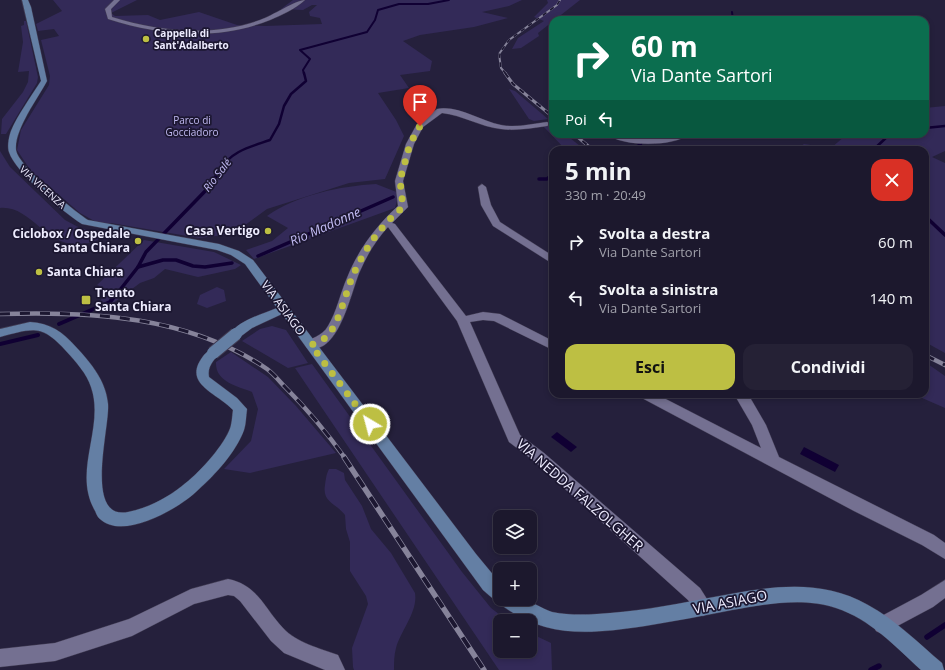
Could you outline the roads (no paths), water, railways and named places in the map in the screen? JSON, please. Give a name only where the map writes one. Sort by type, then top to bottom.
[{"type":"main road","name":"VIA VICENZA","points":[[25,0],[28,4],[44,81],[15,131],[12,145],[14,156],[22,168],[79,219],[90,224],[107,228],[167,238]]},
{"type":"main road","name":"VIA ASIAGO","points":[[167,238],[218,247],[243,257],[253,267],[470,559],[493,588]]},
{"type":"main road","points":[[0,333],[29,326],[46,327],[60,337],[84,365],[98,387],[102,410],[94,475],[96,495],[100,506],[107,516],[123,521],[139,517],[176,498],[192,486],[229,443],[237,429],[240,409],[234,401],[203,379],[201,371],[203,363],[248,325],[284,309]]},
{"type":"main road","name":"VIA ASIAGO","points":[[517,606],[524,611],[539,617],[569,624],[586,625],[782,593],[805,593],[836,599],[863,612],[882,625],[935,670]]},
{"type":"street","points":[[117,0],[108,9],[110,18],[118,21],[156,28],[209,32],[238,28],[278,14],[302,0]]},
{"type":"street","points":[[311,345],[326,337],[339,315],[354,272],[370,242],[385,222],[403,207],[400,180],[410,144],[420,126],[440,111],[453,112],[500,128],[547,124]]},
{"type":"street","points":[[625,138],[635,141],[650,142],[672,138]]},
{"type":"street","points":[[482,187],[486,205],[496,224],[549,258]]},
{"type":"street","name":"VIA NEDDA FALZOLGHER","points":[[392,226],[463,320],[514,438],[539,456],[694,594],[703,607]]},
{"type":"street","points":[[463,320],[483,316],[496,317],[549,344]]},
{"type":"street","points":[[653,398],[774,460],[859,506],[928,540],[945,552]]},
{"type":"street","points":[[743,398],[759,425],[774,460]]},
{"type":"street","points":[[0,658],[55,652],[132,627],[170,602],[191,598],[228,587],[238,589],[250,598],[277,635],[291,646],[331,662],[336,670]]},
{"type":"street","points":[[882,625],[927,602],[945,588]]},
{"type":"waterway","name":"Rio Salé","points":[[304,74],[303,70],[310,59],[300,50],[367,32],[375,20],[378,10],[399,4],[428,4],[449,0]]},
{"type":"waterway","points":[[732,12],[732,16]]},
{"type":"waterway","name":"Rio Salé","points":[[220,170],[235,154],[270,140],[279,124],[284,106],[291,94],[306,81],[304,73]]},
{"type":"waterway","points":[[929,128],[945,126]]},
{"type":"waterway","points":[[877,146],[886,138]]},
{"type":"waterway","name":"Rio Madonne","points":[[637,146],[641,144]]},
{"type":"waterway","name":"Rio Salé","points":[[138,267],[146,252],[211,185],[220,169]]},
{"type":"waterway","name":"Rio Madonne","points":[[539,179],[547,179],[549,177]]},
{"type":"waterway","name":"Rio Madonne","points":[[258,256],[393,197]]},
{"type":"waterway","points":[[929,220],[945,235]]},
{"type":"waterway","name":"Rio Madonne","points":[[138,267],[163,260],[176,260],[193,266],[205,267],[232,263]]},
{"type":"waterway","name":"Rio Salé","points":[[116,295],[138,267]]},
{"type":"waterway","name":"Rio Salé","points":[[59,324],[110,302],[116,294]]},
{"type":"waterway","name":"Rio Salé","points":[[0,344],[38,335]]},
{"type":"waterway","points":[[927,637],[945,625]]},
{"type":"waterway","points":[[871,670],[879,666]]},
{"type":"railway","points":[[506,74],[501,68],[499,54],[509,40],[557,5],[560,0]]},
{"type":"railway","points":[[505,73],[513,84],[549,114]]},
{"type":"railway","points":[[579,138],[588,146]]},
{"type":"railway","points":[[0,314],[69,314],[138,320],[205,338],[237,351],[270,371],[310,413],[345,458]]},
{"type":"railway","points":[[929,357],[945,365]]},
{"type":"railway","points":[[344,457],[484,670]]},
{"type":"place","name":"Cappella di Sant'Adalberto","points":[[146,39]]},
{"type":"place","name":"Casa Vertigo","points":[[268,231]]},
{"type":"place","name":"Ciclobox / Ospedale Santa Chiara","points":[[138,241]]},
{"type":"place","name":"Santa Chiara","points":[[39,272]]},
{"type":"place","name":"Trento Santa Chiara","points":[[86,300]]},
{"type":"park label","name":"Parco di Gocciadoro","points":[[192,126]]}]
